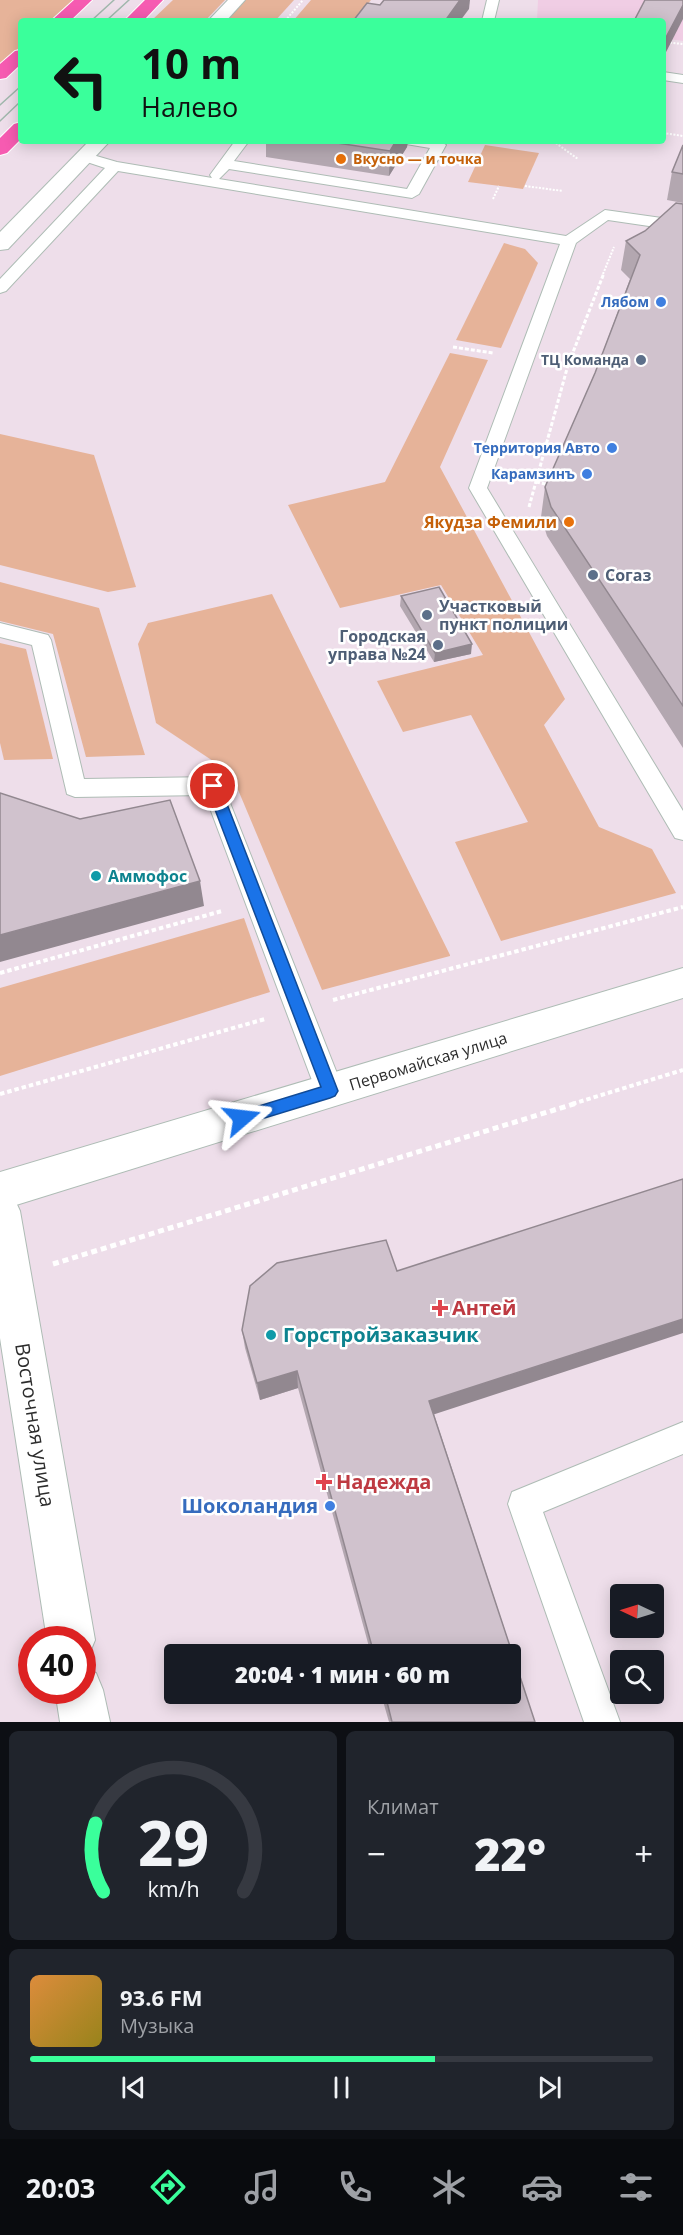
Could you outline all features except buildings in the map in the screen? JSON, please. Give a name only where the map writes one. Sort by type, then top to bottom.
[{"type":"main road","points":[[63,18],[84,0]]},
{"type":"main road","points":[[136,18],[155,0]]},
{"type":"main road","points":[[0,74],[18,59]]},
{"type":"main road","points":[[0,148],[18,131]]},
{"type":"street","points":[[220,18],[237,0]]},
{"type":"street","points":[[0,244],[97,144]]},
{"type":"street","name":"Первомайская улица","points":[[0,1191],[683,983]]},
{"type":"street","name":"Восточная улица","points":[[0,1211],[69,1626]]},
{"type":"street","points":[[81,1704],[84,1722]]},
{"type":"lane","points":[[488,1],[488,18]]},
{"type":"lane","points":[[666,76],[683,79]]},
{"type":"lane","points":[[212,182],[240,144]]},
{"type":"lane","points":[[412,194],[439,145],[432,144]]},
{"type":"lane","points":[[225,164],[423,196],[453,144]]},
{"type":"lane","points":[[86,157],[115,166],[569,241]]},
{"type":"lane","points":[[0,288],[115,166]]},
{"type":"lane","points":[[683,226],[605,215],[569,241],[478,488],[683,831]]},
{"type":"lane","points":[[0,630],[42,640],[75,788],[213,786],[330,1091]]},
{"type":"lane","points":[[603,1722],[524,1504],[683,1438]]},
{"type":"path","points":[[288,18],[303,0]]},
{"type":"path","points":[[666,42],[683,44]]},
{"type":"path","points":[[666,133],[683,136]]},
{"type":"path","points":[[557,144],[578,159]]},
{"type":"path","points":[[525,186],[563,191]]},
{"type":"path","points":[[528,512],[568,365],[625,218]]},
{"type":"path","points":[[536,482],[558,487]]},
{"type":"path","points":[[0,973],[256,901]]},
{"type":"path","points":[[0,1094],[297,1010],[683,907]]},
{"type":"path","points":[[11,1277],[683,1070]]},
{"type":"shaded area","points":[[0,0],[74,0],[53,18],[18,18],[18,49],[0,64]]},
{"type":"shaded area","points":[[173,0],[225,0],[208,18],[154,18]]},
{"type":"shaded area","points":[[245,0],[294,0],[278,18],[228,18]]},
{"type":"shaded area","points":[[311,0],[371,0],[356,18],[296,18]]},
{"type":"shaded area","points":[[538,0],[683,0],[683,41],[666,38],[666,18],[537,18]]},
{"type":"shaded area","points":[[485,145],[539,153],[523,189],[468,182]]},
{"type":"shaded area","points":[[504,243],[525,249],[538,263],[501,348],[456,340]]},
{"type":"shaded area","points":[[450,353],[488,360],[440,467],[565,699],[544,725],[599,827],[652,849],[676,893],[501,941],[455,842],[528,822],[471,715],[403,732],[377,681],[483,655],[441,585],[340,608],[288,505],[385,482]]},
{"type":"shaded area","points":[[0,434],[94,455],[136,587],[108,592],[0,565]]},
{"type":"shaded area","points":[[0,582],[99,608],[145,755],[86,757],[53,634],[0,621]]},
{"type":"shaded area","points":[[272,594],[450,956],[322,990],[231,773],[156,723],[138,644],[148,623]]},
{"type":"shaded area","points":[[0,643],[26,649],[53,759],[4,760],[0,743]]},
{"type":"shaded area","points":[[244,918],[270,992],[0,1076],[0,988]]},
{"type":"tram line","points":[[94,18],[114,0]]},
{"type":"tram line","points":[[109,18],[129,0]]},
{"type":"tram line","points":[[0,105],[18,89]]},
{"type":"tram line","points":[[0,121],[18,104]]},
{"type":"place","name":"Вкусно — и точка","points":[[341,159]]},
{"type":"place","name":"Лябом","points":[[661,302]]},
{"type":"place","name":"ТЦ Команда","points":[[641,360]]},
{"type":"place","name":"Территория Авто","points":[[612,448]]},
{"type":"place","name":"Карамзинъ","points":[[587,474]]},
{"type":"place","name":"Якудза Фемили","points":[[569,522]]},
{"type":"place","name":"Согаз","points":[[593,575]]},
{"type":"place","name":"Участковый пункт полиции","points":[[427,615]]},
{"type":"place","name":"Городская управа №24","points":[[438,645]]},
{"type":"place","name":"Аммофос","points":[[96,876]]},
{"type":"place","name":"Антей","points":[[440,1308]]},
{"type":"place","name":"Горстройзаказчик","points":[[271,1335]]},
{"type":"place","name":"Надежда","points":[[324,1482]]},
{"type":"place","name":"Шоколандия","points":[[330,1506]]},
{"type":"route","points":[[213,786],[330,1091],[242,1118]]}]
